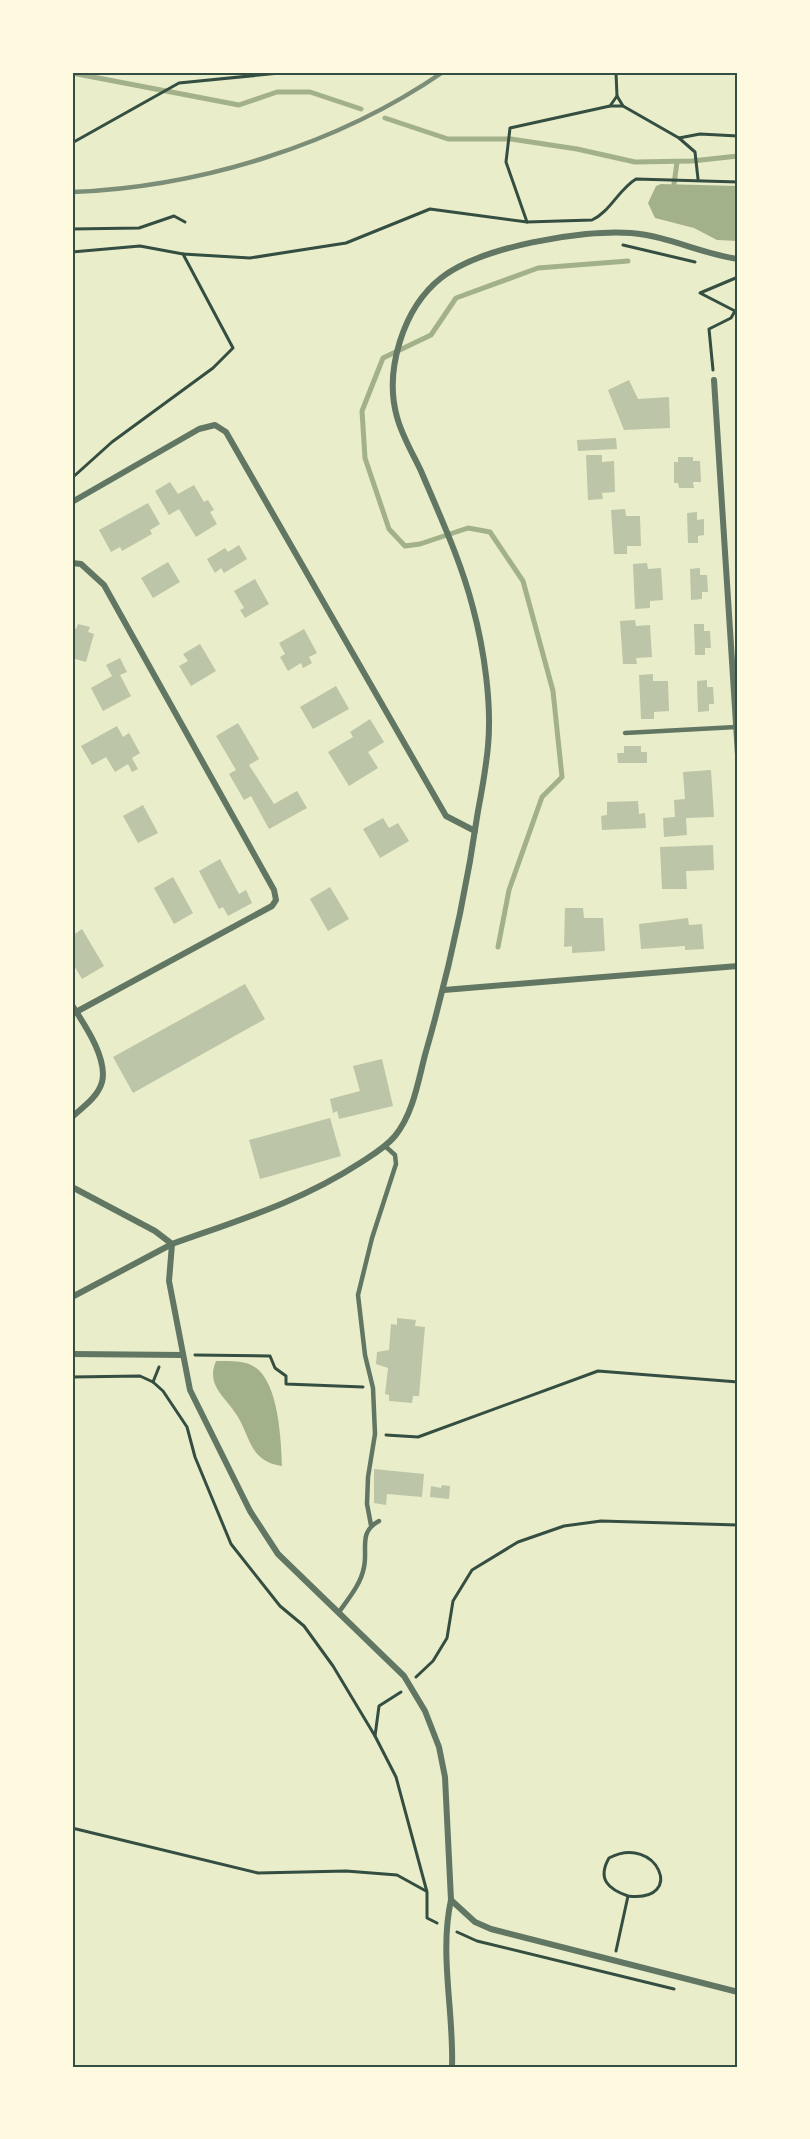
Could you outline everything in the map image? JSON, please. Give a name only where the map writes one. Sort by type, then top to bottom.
[{"type":"street","points":[[72,1297],[172,1244],[295,1201],[341,1176],[385,1146],[397,1134],[409,1113],[444,990],[476,831],[489,744],[485,678],[473,606],[456,554],[397,417],[393,385],[399,342],[426,292],[443,275],[465,264],[538,241],[608,234],[645,235],[738,259]]},
{"type":"street","points":[[714,380],[738,755]]},
{"type":"street","points":[[72,502],[199,429],[215,425],[226,432],[446,816],[476,831]]},
{"type":"street","points":[[72,563],[81,564],[104,585],[274,890],[276,900],[272,906],[76,1012]]},
{"type":"street","points":[[444,990],[738,966]]},
{"type":"street","points":[[72,1005],[100,1057],[103,1074],[102,1084],[94,1097],[72,1117]]},
{"type":"street","points":[[72,1186],[155,1232],[172,1244]]},
{"type":"street","points":[[172,1244],[169,1281],[183,1355],[197,1408],[250,1512],[278,1554],[409,1684],[425,1711],[439,1747],[448,1805],[451,1900],[445,1927],[454,2029],[452,2067]]},
{"type":"street","points":[[72,1354],[183,1355]]},
{"type":"street","points":[[451,1900],[475,1922],[491,1929],[738,1992]]},
{"type":"lane","points":[[625,733],[736,727]]},
{"type":"lane","points":[[339,1612],[358,1585],[365,1565],[364,1543],[371,1525],[367,1504],[368,1477],[375,1434],[373,1388],[365,1355],[358,1295],[372,1238],[396,1164],[395,1155],[385,1146]]},
{"type":"lane","points":[[371,1525],[379,1521]]},
{"type":"path","points":[[72,142],[179,83],[290,72]]},
{"type":"path","points":[[621,72],[616,73],[618,96],[623,106]]},
{"type":"path","points":[[610,106],[618,96]]},
{"type":"path","points":[[527,222],[506,162],[510,129],[610,106],[623,106],[678,138],[695,152],[698,179]]},
{"type":"path","points":[[678,138],[700,134],[738,136]]},
{"type":"path","points":[[72,252],[140,246],[183,254],[250,258],[346,243],[430,209],[527,222],[592,220],[600,216],[624,187],[636,179],[680,178],[738,182]]},
{"type":"path","points":[[72,229],[139,228],[174,216],[185,222]]},
{"type":"path","points":[[592,220],[629,248],[698,263]]},
{"type":"path","points":[[72,478],[112,442],[213,368],[232,348],[183,254]]},
{"type":"path","points":[[714,380],[709,329],[731,318],[735,311],[700,293],[738,277]]},
{"type":"path","points":[[183,1355],[270,1356],[275,1368],[286,1376],[286,1384],[373,1388]]},
{"type":"path","points":[[153,1382],[163,1356]]},
{"type":"path","points":[[375,1434],[418,1437],[598,1371],[738,1382]]},
{"type":"path","points":[[72,1377],[140,1376],[153,1382],[187,1426],[195,1457],[231,1544],[273,1598],[304,1626],[333,1666],[375,1736],[396,1777],[427,1892],[397,1875],[346,1871],[258,1873],[72,1828]]},
{"type":"path","points":[[375,1736],[379,1706],[394,1698],[433,1661],[447,1638],[453,1601],[472,1570],[518,1542],[564,1526],[601,1521],[738,1525]]},
{"type":"path","points":[[632,1852],[645,1856],[656,1864],[661,1872],[661,1882],[657,1891],[650,1896],[628,1896],[614,1891],[607,1885],[603,1876],[609,1858],[632,1852]]},
{"type":"path","points":[[614,1962],[628,1896]]},
{"type":"shaded area","points":[[661,184],[738,186],[738,241],[717,240],[694,228],[655,218],[648,203],[656,186]]},
{"type":"shaded area","points":[[216,1361],[245,1363],[262,1373],[277,1412],[282,1466],[263,1459],[253,1448],[238,1417],[215,1385],[213,1370]]},
{"type":"building","points":[[629,380],[638,399],[669,397],[670,428],[624,430],[608,390]]},
{"type":"building","points":[[616,438],[617,449],[578,451],[577,440]]},
{"type":"building","points":[[586,455],[602,455],[602,462],[614,461],[615,492],[602,493],[603,499],[588,500]]},
{"type":"building","points":[[678,457],[693,457],[693,461],[700,461],[701,482],[693,482],[694,488],[679,488],[678,483],[674,483],[674,462],[678,462]]},
{"type":"building","points":[[170,482],[178,494],[194,485],[204,502],[208,500],[214,510],[210,512],[217,524],[196,537],[179,509],[169,515],[155,491]]},
{"type":"building","points":[[148,503],[160,524],[150,530],[152,534],[122,551],[120,547],[111,552],[99,530]]},
{"type":"building","points":[[625,509],[626,516],[640,516],[641,546],[627,546],[627,554],[614,554],[611,510]]},
{"type":"building","points":[[697,512],[697,520],[704,519],[704,535],[698,536],[698,543],[688,543],[687,513]]},
{"type":"building","points":[[239,545],[247,559],[224,573],[221,568],[215,573],[207,559],[225,548],[228,552]]},
{"type":"building","points":[[168,562],[180,582],[153,598],[141,578]]},
{"type":"building","points":[[647,563],[648,569],[661,568],[663,600],[650,601],[650,608],[635,609],[633,564]]},
{"type":"building","points":[[700,568],[700,575],[707,575],[708,592],[702,592],[702,599],[691,600],[690,569]]},
{"type":"building","points":[[255,579],[269,604],[245,618],[240,610],[244,608],[234,591]]},
{"type":"building","points":[[635,620],[636,626],[650,625],[652,657],[636,658],[637,664],[623,664],[620,621]]},
{"type":"building","points":[[78,624],[90,627],[88,632],[94,634],[86,662],[72,658],[72,627],[76,629]]},
{"type":"building","points":[[694,624],[704,624],[704,631],[710,631],[711,648],[705,648],[705,655],[695,655]]},
{"type":"building","points":[[304,629],[317,653],[309,657],[312,663],[303,668],[301,663],[288,671],[280,657],[285,654],[279,643]]},
{"type":"building","points":[[200,644],[216,671],[191,686],[179,666],[188,661],[183,654]]},
{"type":"building","points":[[120,658],[127,672],[120,675],[131,696],[103,711],[91,688],[112,676],[106,665]]},
{"type":"building","points":[[653,674],[653,681],[668,681],[669,711],[654,712],[654,719],[641,719],[639,675]]},
{"type":"building","points":[[707,680],[707,687],[713,687],[714,704],[709,704],[709,711],[698,712],[697,681]]},
{"type":"building","points":[[336,686],[349,709],[313,729],[300,707]]},
{"type":"building","points":[[370,719],[384,742],[368,752],[378,768],[349,786],[328,752],[353,737],[350,732]]},
{"type":"building","points":[[238,723],[259,759],[249,765],[274,804],[297,791],[307,808],[269,829],[251,796],[244,800],[229,774],[236,770],[216,736]]},
{"type":"building","points":[[117,726],[123,737],[129,733],[140,753],[132,758],[138,769],[132,772],[128,764],[115,772],[106,757],[92,765],[81,746]]},
{"type":"building","points":[[624,746],[641,746],[641,752],[647,752],[647,763],[618,763],[617,753],[624,753]]},
{"type":"building","points":[[711,770],[714,817],[686,818],[687,835],[664,837],[663,818],[675,817],[674,800],[685,799],[683,772]]},
{"type":"building","points":[[638,801],[639,814],[645,813],[646,828],[602,830],[601,816],[607,815],[607,802]]},
{"type":"building","points":[[143,805],[158,833],[138,843],[123,816]]},
{"type":"building","points":[[383,818],[389,828],[398,823],[409,841],[380,858],[363,829]]},
{"type":"building","points":[[713,845],[714,870],[686,871],[687,889],[662,889],[660,847]]},
{"type":"building","points":[[220,859],[239,894],[246,890],[252,903],[228,916],[223,907],[219,909],[199,871]]},
{"type":"building","points":[[173,877],[193,913],[174,924],[154,888]]},
{"type":"building","points":[[330,887],[349,919],[328,931],[310,899]]},
{"type":"building","points":[[565,908],[583,908],[584,918],[603,918],[605,951],[572,953],[572,946],[564,947]]},
{"type":"building","points":[[688,918],[689,925],[702,924],[704,949],[685,950],[685,946],[641,949],[639,924]]},
{"type":"building","points":[[82,929],[104,966],[82,979],[72,962],[72,936]]},
{"type":"building","points":[[245,984],[265,1019],[133,1093],[113,1057]]},
{"type":"building","points":[[382,1059],[393,1106],[339,1119],[337,1111],[333,1113],[330,1099],[360,1091],[353,1066]]},
{"type":"building","points":[[330,1118],[341,1156],[260,1179],[249,1140]]},
{"type":"building","points":[[397,1318],[416,1320],[415,1326],[425,1327],[419,1396],[413,1396],[412,1403],[389,1401],[389,1395],[385,1394],[388,1368],[376,1364],[377,1352],[389,1350],[391,1324],[397,1325]]},
{"type":"building","points":[[374,1469],[424,1474],[422,1497],[387,1494],[386,1505],[374,1503]]},
{"type":"building","points":[[442,1485],[450,1486],[449,1499],[430,1497],[431,1486],[441,1488]]},
{"type":"waterway","points":[[72,73],[239,105],[277,92],[310,92],[361,109]]},
{"type":"waterway","points":[[385,118],[448,139],[511,139],[577,149],[635,162],[692,161],[738,156]]},
{"type":"waterway","points":[[674,184],[677,162]]},
{"type":"waterway","points":[[498,947],[509,890],[542,797],[562,777],[553,691],[523,581],[490,532],[468,528],[420,544],[405,546],[389,529],[365,458],[362,411],[383,358],[431,335],[456,298],[538,268],[628,261]]},
{"type":"railway","points":[[72,192],[169,181],[266,158],[358,121],[402,98],[443,72]]}]
